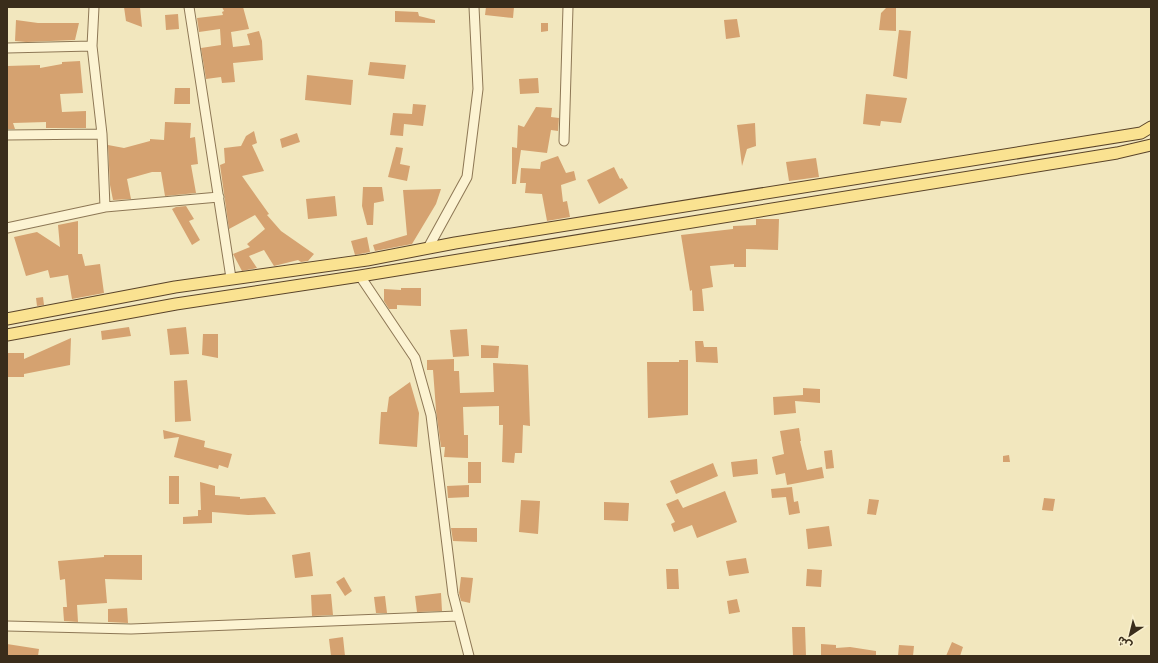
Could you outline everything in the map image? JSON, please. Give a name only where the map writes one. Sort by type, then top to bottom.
[{"type":"main road","points":[[7,319],[175,287],[367,260],[455,243],[1141,132],[1151,127]]},
{"type":"main road","points":[[7,334],[176,304],[460,260],[1117,153],[1151,145]]},
{"type":"main road","points":[[455,243],[460,260]]},
{"type":"main road","points":[[175,287],[176,304]]},
{"type":"street","points":[[94,7],[92,46],[102,134],[105,207]]},
{"type":"street","points":[[189,7],[231,278]]},
{"type":"street","points":[[428,248],[467,177],[478,89],[474,7]]},
{"type":"street","points":[[564,141],[568,7]]},
{"type":"street","points":[[7,48],[92,46]]},
{"type":"street","points":[[7,135],[102,134]]},
{"type":"street","points":[[7,228],[105,207],[218,197]]},
{"type":"street","points":[[360,276],[415,358],[430,415],[453,594],[469,656]]},
{"type":"street","points":[[7,626],[131,629],[290,624],[458,616]]},
{"type":"building","points":[[124,7],[140,7],[142,27],[126,21]]},
{"type":"building","points":[[222,7],[243,7],[249,29],[231,32],[233,47],[250,45],[247,34],[259,31],[262,41],[263,60],[233,63],[235,82],[222,83],[221,77],[206,79],[201,48],[221,45],[220,29],[199,32],[197,18],[223,15],[222,12],[224,11]]},
{"type":"building","points":[[486,7],[514,7],[513,18],[485,15]]},
{"type":"building","points":[[886,8],[896,8],[896,31],[879,30],[881,13]]},
{"type":"building","points":[[395,11],[418,12],[419,16],[435,20],[435,23],[395,22]]},
{"type":"building","points":[[178,14],[179,29],[166,30],[165,15]]},
{"type":"building","points":[[737,19],[740,37],[726,39],[724,20]]},
{"type":"building","points":[[16,20],[38,23],[79,23],[75,40],[26,42],[15,41]]},
{"type":"building","points":[[541,23],[548,23],[548,31],[541,32]]},
{"type":"building","points":[[899,30],[911,31],[907,79],[893,76]]},
{"type":"building","points":[[80,61],[83,93],[60,94],[62,112],[86,111],[86,128],[46,128],[46,122],[13,123],[15,129],[7,129],[7,66],[40,65],[40,68],[62,64],[62,62]]},
{"type":"building","points":[[370,62],[406,65],[404,79],[368,75]]},
{"type":"building","points":[[307,75],[353,80],[351,105],[305,100]]},
{"type":"building","points":[[538,78],[539,93],[520,94],[519,79]]},
{"type":"building","points":[[175,88],[190,88],[190,104],[174,104]]},
{"type":"building","points":[[866,94],[907,98],[901,123],[881,121],[880,126],[863,124]]},
{"type":"building","points":[[413,104],[426,105],[423,126],[404,124],[403,136],[390,135],[393,113],[412,114]]},
{"type":"building","points":[[536,107],[552,108],[551,117],[559,118],[558,131],[551,130],[547,153],[521,150],[516,184],[512,184],[512,147],[517,148],[518,125],[524,127]]},
{"type":"building","points":[[165,122],[191,123],[190,138],[195,137],[198,164],[191,165],[196,193],[165,196],[161,172],[152,172],[127,179],[131,199],[113,200],[110,185],[108,145],[124,148],[150,141],[150,139],[164,140]]},
{"type":"building","points":[[755,123],[756,146],[747,149],[742,166],[737,125]]},
{"type":"building","points":[[254,131],[257,143],[252,145],[264,171],[242,176],[269,214],[267,215],[281,231],[314,254],[308,261],[301,262],[298,260],[274,266],[264,250],[249,256],[257,268],[242,271],[233,254],[250,247],[247,244],[265,229],[255,215],[229,229],[220,165],[225,163],[224,148],[241,146],[246,136]]},
{"type":"building","points":[[297,133],[300,142],[282,148],[280,139]]},
{"type":"building","points":[[396,147],[403,148],[400,164],[410,166],[407,181],[388,177]]},
{"type":"building","points":[[558,156],[566,173],[574,171],[576,180],[561,185],[563,202],[567,201],[570,217],[547,221],[542,194],[525,193],[526,183],[520,183],[521,168],[540,169],[541,162]]},
{"type":"building","points":[[816,158],[819,177],[789,181],[786,162]]},
{"type":"building","points":[[614,167],[620,179],[622,178],[628,188],[599,204],[587,180]]},
{"type":"building","points":[[363,187],[382,187],[384,201],[374,203],[373,225],[367,225],[362,206]]},
{"type":"building","points":[[441,189],[436,204],[412,244],[375,251],[373,245],[407,235],[403,190]]},
{"type":"building","points":[[335,196],[337,216],[308,219],[306,199]]},
{"type":"building","points":[[186,206],[194,219],[189,221],[200,240],[192,245],[172,209]]},
{"type":"building","points":[[756,219],[779,219],[778,250],[746,249],[746,267],[734,267],[734,264],[710,266],[713,287],[702,289],[704,311],[693,311],[692,290],[690,291],[681,235],[733,229],[733,226],[756,225]]},
{"type":"building","points":[[78,221],[78,254],[82,254],[85,266],[100,264],[104,293],[72,299],[68,275],[50,278],[48,270],[26,276],[14,237],[37,232],[60,247],[58,225]]},
{"type":"building","points":[[367,237],[370,252],[355,255],[351,241]]},
{"type":"building","points":[[401,288],[421,288],[421,306],[397,305],[397,309],[389,309],[384,301],[384,289],[401,290]]},
{"type":"building","points":[[43,297],[44,305],[37,306],[36,298]]},
{"type":"building","points":[[129,327],[131,336],[102,340],[101,331]]},
{"type":"building","points":[[186,327],[189,354],[170,355],[167,329]]},
{"type":"building","points":[[467,329],[469,356],[453,357],[450,330]]},
{"type":"building","points":[[203,334],[218,334],[218,358],[202,355]]},
{"type":"building","points":[[71,338],[70,365],[24,374],[24,377],[7,377],[7,353],[24,353],[24,359]]},
{"type":"building","points":[[695,341],[703,341],[704,347],[717,347],[718,363],[696,362]]},
{"type":"building","points":[[481,345],[499,346],[498,358],[481,358]]},
{"type":"building","points":[[454,359],[454,371],[459,371],[460,393],[494,392],[493,363],[528,365],[530,426],[523,425],[522,453],[515,453],[514,463],[502,462],[503,425],[499,425],[499,406],[463,407],[464,435],[468,435],[468,458],[444,457],[445,447],[441,447],[433,370],[427,370],[427,360]]},
{"type":"building","points":[[679,360],[688,360],[688,415],[648,418],[647,362],[679,362]]},
{"type":"building","points":[[187,380],[191,421],[175,422],[174,381]]},
{"type":"building","points":[[410,382],[419,413],[417,447],[379,444],[381,412],[387,412],[389,397]]},
{"type":"building","points":[[803,388],[820,389],[820,403],[795,401],[796,413],[774,415],[773,397],[803,395]]},
{"type":"building","points":[[799,428],[800,441],[807,470],[822,467],[824,478],[787,485],[785,473],[776,475],[772,457],[784,454],[780,431]]},
{"type":"building","points":[[163,430],[205,441],[204,447],[232,454],[228,468],[219,465],[218,469],[174,457],[179,437],[164,439]]},
{"type":"building","points":[[832,450],[834,468],[826,469],[824,451]]},
{"type":"building","points":[[1009,455],[1010,462],[1003,462],[1003,456]]},
{"type":"building","points":[[757,459],[758,474],[733,477],[731,462]]},
{"type":"building","points":[[468,462],[481,462],[481,483],[468,483]]},
{"type":"building","points":[[713,463],[718,476],[676,494],[670,481]]},
{"type":"building","points":[[169,476],[179,476],[179,504],[169,504]]},
{"type":"building","points":[[200,482],[215,486],[215,495],[240,497],[240,499],[265,497],[276,514],[248,515],[212,512],[212,523],[183,524],[183,517],[198,516],[198,510],[201,510]]},
{"type":"building","points":[[469,485],[469,497],[448,498],[447,486]]},
{"type":"building","points":[[792,487],[794,502],[798,501],[800,513],[789,515],[786,497],[772,498],[771,489]]},
{"type":"building","points":[[725,491],[737,522],[697,538],[692,525],[674,532],[671,524],[675,522],[666,504],[678,499],[683,508]]},
{"type":"building","points":[[1044,498],[1055,499],[1053,511],[1042,510]]},
{"type":"building","points":[[869,499],[879,500],[876,515],[867,514]]},
{"type":"building","points":[[521,500],[540,501],[538,534],[519,532]]},
{"type":"building","points":[[604,502],[629,503],[628,521],[604,520]]},
{"type":"building","points":[[829,526],[832,546],[808,549],[806,529]]},
{"type":"building","points":[[451,528],[477,528],[477,542],[453,541]]},
{"type":"building","points":[[310,552],[313,576],[295,578],[292,555]]},
{"type":"building","points":[[104,555],[142,555],[142,580],[105,579],[107,603],[77,605],[78,622],[64,621],[63,607],[67,607],[65,579],[60,580],[58,561],[104,557]]},
{"type":"building","points":[[746,558],[749,573],[729,576],[726,561]]},
{"type":"building","points":[[666,569],[678,569],[679,589],[667,589]]},
{"type":"building","points":[[807,569],[822,570],[821,587],[806,586]]},
{"type":"building","points":[[344,577],[352,591],[345,596],[336,582]]},
{"type":"building","points":[[461,577],[473,578],[470,603],[461,601],[459,593]]},
{"type":"building","points":[[441,593],[442,611],[417,612],[415,596]]},
{"type":"building","points":[[331,594],[333,615],[312,616],[311,595]]},
{"type":"building","points":[[385,596],[387,613],[376,613],[374,597]]},
{"type":"building","points":[[737,599],[740,612],[729,614],[727,601]]},
{"type":"building","points":[[127,608],[128,623],[108,622],[108,609]]},
{"type":"building","points":[[792,627],[805,627],[806,656],[793,656]]},
{"type":"building","points":[[343,637],[345,656],[331,656],[329,639]]},
{"type":"building","points":[[952,642],[963,647],[960,656],[946,656]]},
{"type":"building","points":[[7,644],[39,649],[38,656],[7,656]]},
{"type":"building","points":[[821,644],[836,645],[836,648],[850,647],[876,651],[876,656],[821,656]]},
{"type":"building","points":[[899,645],[914,646],[913,656],[898,656]]}]
